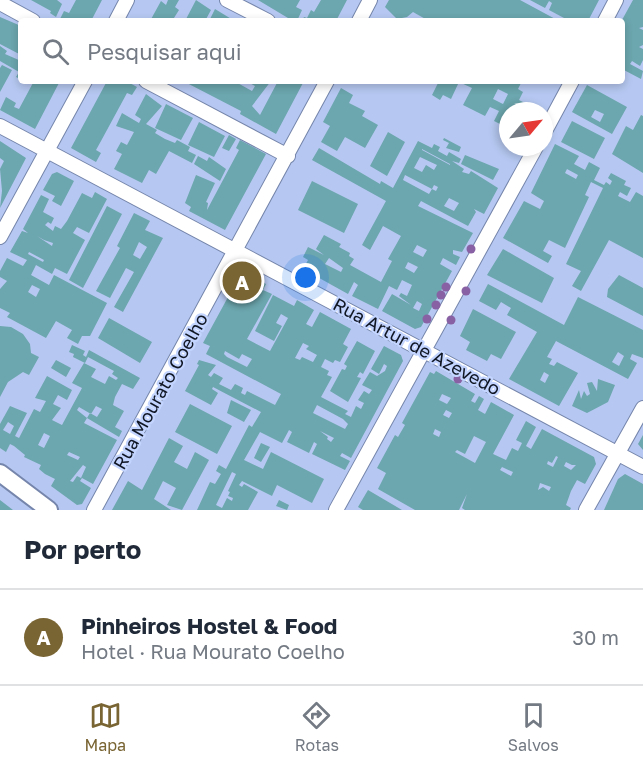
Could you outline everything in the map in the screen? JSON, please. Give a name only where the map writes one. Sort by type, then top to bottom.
[{"type":"main road","points":[[0,473],[49,510]]},
{"type":"street","points":[[118,18],[127,0]]},
{"type":"street","points":[[227,0],[262,18]]},
{"type":"street","points":[[361,18],[370,0]]},
{"type":"street","points":[[607,18],[616,0]]},
{"type":"street","points":[[0,3],[28,18]]},
{"type":"street","points":[[0,237],[83,84]]},
{"type":"street","points":[[152,84],[288,156]]},
{"type":"street","name":"Rua Mourato Coelho","points":[[94,510],[237,251],[325,84]]},
{"type":"street","points":[[553,116],[570,84]]},
{"type":"street","name":"Rua Artur de Azevedo","points":[[0,126],[643,467]]},
{"type":"street","points":[[336,510],[531,156]]},
{"type":"street","points":[[586,510],[643,408]]},
{"type":"building","points":[[31,0],[57,0],[62,4],[56,17],[50,13],[51,11]]},
{"type":"building","points":[[76,0],[102,0],[93,18],[60,18],[64,11],[69,13]]},
{"type":"building","points":[[168,0],[179,0],[175,7],[179,10],[174,18],[152,18],[161,1],[166,5]]},
{"type":"building","points":[[196,0],[211,10],[207,18],[187,18]]},
{"type":"building","points":[[258,0],[300,0],[296,7],[302,10],[298,18],[288,18]]},
{"type":"building","points":[[321,0],[347,0],[338,18],[307,18],[311,10],[314,12]]},
{"type":"building","points":[[389,0],[520,0],[553,18],[424,18],[413,12],[407,17],[396,18],[385,7]]},
{"type":"building","points":[[530,0],[599,0],[590,18],[564,18],[549,10],[552,3],[549,1],[545,8]]},
{"type":"building","points":[[633,0],[643,0],[643,27],[639,28],[643,30],[643,45],[639,47],[643,49],[643,60],[640,66],[632,61],[630,64],[643,71],[641,79],[625,71],[625,18],[623,18]]},
{"type":"building","points":[[215,9],[230,18],[210,18]]},
{"type":"building","points":[[0,17],[18,25],[18,53],[0,44]]},
{"type":"building","points":[[0,46],[7,51],[5,54],[18,60],[18,71],[0,61]]},
{"type":"building","points":[[2,65],[12,70],[0,92],[0,68]]},
{"type":"building","points":[[32,84],[58,84],[35,129],[0,110],[6,97],[16,103],[14,107],[19,109]]},
{"type":"building","points":[[105,84],[132,84],[137,87],[132,95],[127,93],[96,150],[101,153],[96,162],[71,148]]},
{"type":"building","points":[[189,84],[239,84],[252,91],[255,86],[251,84],[269,84],[252,106],[260,115],[276,84],[302,84],[276,134],[240,114],[241,111]]},
{"type":"building","points":[[438,84],[458,84],[451,99],[443,95],[440,100],[432,95]]},
{"type":"building","points":[[463,84],[520,84],[518,89],[523,92],[519,100],[523,102],[504,102],[508,94],[498,89],[493,99],[499,102],[499,111],[490,107],[485,116],[463,105],[472,88]]},
{"type":"building","points":[[587,85],[627,107],[612,134],[572,112]],"holes":[[[595,110],[604,114],[600,122],[591,117]]]},
{"type":"building","points":[[341,88],[353,95],[349,103],[365,111],[362,116],[378,125],[365,148],[345,137],[337,151],[321,142],[330,126],[323,122]]},
{"type":"building","points":[[146,94],[162,106],[146,124],[157,130],[155,133],[165,139],[175,143],[177,140],[190,147],[188,151],[196,155],[192,163],[169,151],[156,174],[149,170],[142,183],[114,169],[122,154],[116,151],[121,142],[127,145],[134,132],[116,126],[122,113],[139,123],[141,119],[135,115]]},
{"type":"building","points":[[166,104],[193,118],[181,140],[155,128]]},
{"type":"building","points":[[499,111],[499,124],[494,121]]},
{"type":"building","points":[[641,115],[643,116],[643,173],[612,154],[626,126],[633,130]]},
{"type":"building","points":[[572,121],[605,138],[594,159],[561,142]]},
{"type":"building","points":[[199,122],[225,136],[214,157],[188,145]]},
{"type":"building","points":[[388,132],[405,142],[387,176],[370,166]]},
{"type":"building","points":[[229,135],[236,139],[229,151],[222,148]]},
{"type":"building","points":[[444,138],[461,147],[459,152],[446,148],[449,143],[443,140]]},
{"type":"building","points":[[240,140],[266,154],[225,230],[189,211],[191,207],[185,203],[196,175],[215,183],[206,202],[208,203],[207,210],[239,150],[236,148]]},
{"type":"building","points":[[0,141],[26,158],[0,208],[2,191],[0,169],[4,161],[0,158]]},
{"type":"building","points":[[418,141],[432,148],[434,144],[440,147],[438,151],[447,156],[449,152],[461,159],[459,163],[452,161],[464,169],[462,172],[469,174],[471,171],[498,188],[484,214],[474,209],[476,212],[468,226],[421,201],[418,206],[473,233],[462,252],[453,250],[453,254],[460,257],[456,265],[443,258],[440,264],[452,271],[421,327],[415,329],[382,311],[392,294],[411,305],[399,296],[401,293],[407,296],[412,285],[402,280],[397,290],[389,286],[378,309],[352,296],[358,285],[354,282],[348,294],[303,269],[308,260],[303,257],[308,247],[324,255],[316,249],[324,235],[341,244],[339,247],[350,253],[349,256],[354,259],[350,265],[381,282],[392,261],[388,259],[401,236],[383,226],[370,250],[362,245],[386,201],[312,160],[319,148],[380,184],[381,181],[393,188]],"holes":[[[422,149],[450,164],[422,150]],[[420,157],[437,165],[434,170],[426,165],[422,172],[414,168]],[[405,175],[432,189],[429,194],[403,180]],[[449,198],[459,203],[454,211],[444,206]],[[417,245],[427,250],[423,257],[413,252]],[[329,258],[343,268],[341,272],[325,264]],[[408,262],[418,267],[414,273],[405,268]],[[417,301],[422,304],[419,311],[413,308]]]},
{"type":"building","points":[[555,144],[579,156],[574,164],[585,170],[589,162],[600,168],[594,180],[610,185],[612,181],[608,178],[611,173],[626,181],[624,185],[631,188],[627,196],[620,192],[618,196],[630,202],[636,192],[643,196],[643,258],[609,240],[581,291],[572,286],[581,271],[566,264],[603,188],[591,182],[585,195],[589,197],[565,248],[549,240],[543,251],[552,256],[548,263],[503,238],[524,201],[540,209],[544,201],[531,193],[549,156],[553,156]],"holes":[[[567,169],[578,175],[576,179],[565,173]]]},
{"type":"building","points":[[465,155],[499,169],[493,180],[461,164]]},
{"type":"building","points":[[198,156],[207,161],[209,157],[226,169],[220,181],[194,164]]},
{"type":"building","points":[[57,172],[74,181],[61,206],[52,201],[55,196],[43,190],[52,174]]},
{"type":"building","points":[[312,181],[358,204],[344,233],[298,210]]},
{"type":"building","points":[[95,192],[107,199],[89,233],[77,227],[73,233],[85,240],[67,274],[55,268],[52,274],[36,265],[31,275],[49,285],[54,275],[107,303],[90,336],[82,336],[78,344],[67,338],[72,330],[56,321],[46,338],[7,317],[10,313],[0,308],[0,289],[7,281],[0,277],[0,271],[7,258],[23,266],[27,260],[10,252],[22,231],[28,233],[23,229],[41,195],[49,199],[43,212],[54,218],[51,224],[48,222],[45,225],[53,231],[55,226],[61,229],[82,193],[92,198]],"holes":[[[29,252],[44,260],[43,262],[28,254]],[[32,285],[40,289],[36,297],[28,292]]]},
{"type":"building","points":[[107,206],[122,214],[83,288],[69,280]]},
{"type":"building","points":[[134,213],[150,221],[145,230],[163,238],[123,312],[114,307],[134,272],[126,268],[110,298],[96,291],[120,248],[117,246]],"holes":[[[139,242],[147,247],[140,259],[133,255]]]},
{"type":"building","points":[[503,249],[554,278],[542,303],[487,275]]},
{"type":"building","points":[[246,273],[266,284],[263,290],[272,294],[247,339],[270,351],[288,318],[281,314],[276,323],[282,326],[274,341],[255,331],[273,295],[294,306],[297,300],[314,310],[306,324],[312,327],[320,312],[351,329],[343,344],[348,347],[340,362],[335,360],[333,363],[325,359],[321,367],[329,371],[327,375],[332,377],[321,397],[348,411],[345,414],[351,417],[356,406],[361,409],[364,403],[358,400],[364,391],[369,394],[372,390],[362,385],[370,372],[377,376],[385,371],[387,366],[384,364],[379,374],[371,369],[384,346],[401,355],[403,361],[351,458],[342,453],[340,456],[350,461],[345,470],[312,454],[317,444],[314,442],[309,453],[287,442],[292,432],[289,430],[282,443],[260,432],[244,460],[263,469],[271,452],[324,479],[312,503],[277,485],[272,496],[242,481],[239,485],[242,487],[244,484],[258,492],[248,510],[197,510],[210,482],[215,484],[221,474],[216,471],[219,465],[226,469],[249,425],[252,427],[261,412],[213,387],[212,389],[218,393],[211,405],[185,391],[199,365],[197,364],[199,360],[216,365],[208,375],[211,377],[214,373],[223,378],[219,384],[231,390],[235,384],[243,388],[241,393],[245,395],[247,391],[275,405],[281,394],[206,354],[210,346],[203,343],[240,275]],"holes":[[[303,343],[309,346],[306,349],[317,355],[313,362],[302,357],[300,360],[295,358]],[[225,351],[239,359],[242,354],[252,359],[247,367],[224,354]],[[317,405],[348,424],[345,429],[313,413]],[[320,431],[334,438],[331,442],[327,439],[328,437]],[[232,472],[236,474],[228,496],[233,498],[232,501],[227,498],[222,508],[216,505]]]},
{"type":"building","points":[[619,275],[643,288],[643,316],[607,297],[608,289]]},
{"type":"building","points":[[488,284],[564,325],[578,297],[643,330],[643,358],[632,354],[630,359],[637,363],[628,379],[556,341],[547,357],[552,359],[549,364],[554,366],[557,362],[578,373],[559,406],[509,379],[537,332],[507,315],[511,308],[501,302],[496,310],[479,301]],"holes":[[[618,352],[624,356],[619,366],[612,362]],[[544,372],[549,375],[545,383],[540,380]]]},
{"type":"building","points":[[473,309],[516,332],[501,359],[491,354],[487,361],[466,350],[470,342],[460,336]]},
{"type":"building","points":[[109,318],[152,342],[140,363],[98,338]]},
{"type":"building","points":[[0,326],[11,327],[23,334],[30,344],[31,353],[39,357],[29,375],[23,372],[8,382],[0,397]]},
{"type":"building","points":[[357,341],[375,351],[363,374],[360,372],[357,377],[361,378],[348,402],[330,391],[342,369],[345,370],[347,366],[344,364]]},
{"type":"building","points":[[72,345],[85,351],[83,355],[86,357],[89,350],[140,378],[133,389],[122,384],[115,397],[113,405],[124,411],[115,427],[122,431],[119,437],[87,418],[84,423],[117,440],[93,484],[82,478],[80,481],[91,488],[82,504],[77,505],[51,486],[55,479],[39,469],[41,465],[24,457],[25,455],[10,444],[6,452],[0,448],[0,424],[10,406],[27,413],[15,436],[19,438],[34,409],[40,412],[46,401],[35,398],[47,376],[72,390],[67,400],[58,395],[53,404],[61,408],[52,420],[62,425],[82,388],[72,383],[84,363],[96,369],[91,377],[105,384],[109,376],[116,380],[118,378],[112,374],[114,371],[88,357],[85,363],[73,357],[74,354],[69,352]],"holes":[[[96,406],[102,409],[97,417],[91,414]],[[79,407],[90,413],[87,418],[77,410]],[[8,422],[14,426],[10,434],[3,430]],[[44,433],[50,436],[44,448],[38,445]],[[69,452],[80,457],[78,460],[67,455]],[[83,465],[86,467],[81,478],[77,476],[73,482],[70,481]]]},
{"type":"building","points":[[56,360],[71,368],[66,377],[51,368]]},
{"type":"building","points":[[436,371],[475,394],[471,401],[475,403],[479,396],[484,399],[478,410],[485,414],[491,402],[514,415],[493,454],[506,460],[512,448],[518,451],[522,443],[516,440],[526,421],[536,427],[526,446],[531,449],[542,429],[594,457],[596,464],[585,484],[577,480],[571,491],[566,505],[571,508],[570,510],[465,510],[462,508],[467,494],[459,510],[415,510],[378,489],[386,473],[377,468],[395,435],[398,437],[405,425],[402,423],[430,372],[434,374]],"holes":[[[442,394],[451,398],[447,404],[439,400]],[[446,410],[452,413],[449,418],[443,415]],[[435,429],[441,432],[439,437],[433,434]],[[474,436],[486,442],[475,463],[455,452],[457,450],[465,454]],[[556,456],[558,457],[553,467],[547,464],[548,461],[552,463]],[[566,462],[576,465],[571,470],[564,466]],[[502,467],[513,472],[511,476],[500,470]],[[540,483],[551,487],[549,491],[543,487],[538,490]]]},
{"type":"building","points":[[598,379],[615,385],[608,402],[587,413],[572,406],[579,390],[581,399],[584,391],[587,396],[590,394],[587,383],[592,382],[597,391]]},
{"type":"building","points":[[231,400],[251,410],[244,422],[227,413]]},
{"type":"building","points":[[190,404],[232,426],[217,454],[175,432]]},
{"type":"building","points":[[643,435],[643,450],[638,444]]},
{"type":"building","points":[[169,438],[183,446],[174,462],[187,469],[195,452],[209,460],[182,510],[167,505],[176,488],[163,481],[154,499],[171,510],[112,510],[128,481],[142,490]]},
{"type":"building","points":[[261,443],[270,447],[261,462],[254,458]]},
{"type":"building","points":[[625,474],[643,484],[643,510],[604,510],[618,479]]},
{"type":"building","points":[[368,490],[402,510],[363,510],[358,507]]},
{"type":"building","points":[[0,500],[13,510],[0,510]]},
{"type":"building","points":[[279,500],[289,505],[287,510],[276,506]]},
{"type":"place","name":"Pinheiros Hostel & Food","points":[[242,281]]}]
